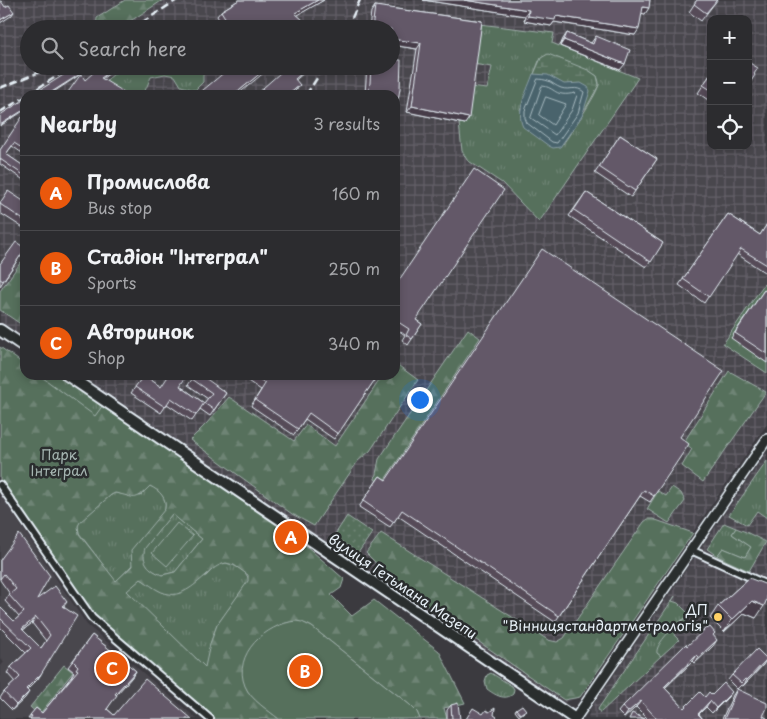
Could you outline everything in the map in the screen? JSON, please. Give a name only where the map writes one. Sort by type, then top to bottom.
[{"type":"main road","points":[[0,330],[20,344]]},
{"type":"main road","name":"вулиця Гетьмана Мазепи","points":[[74,380],[575,719]]},
{"type":"main road","points":[[575,719],[767,439]]},
{"type":"street","points":[[0,484],[92,618],[210,719]]},
{"type":"street","points":[[691,550],[767,585]]},
{"type":"shaded area","points":[[0,0],[767,0],[767,287],[764,284],[723,344],[767,373],[767,424],[580,697],[563,703],[85,380],[400,380],[400,90],[20,90],[20,336],[0,322]]},
{"type":"shaded area","points":[[767,452],[767,719],[589,719],[590,710]]},
{"type":"shaded area","points":[[0,494],[87,625],[197,719],[0,719],[0,667],[4,662],[0,658]]},
{"type":"green space","points":[[125,0],[163,0],[132,20],[97,20],[97,18]]},
{"type":"green space","points":[[479,24],[554,33],[552,43],[638,78],[539,222],[502,183],[467,160],[462,151],[459,123],[465,123],[470,87],[487,89],[492,67],[473,64]],"holes":[[[539,61],[588,70],[597,76],[599,84],[594,96],[563,144],[520,110]]]},
{"type":"green space","points":[[548,54],[588,70],[597,76],[599,85],[586,108],[577,110],[534,74],[541,58]]},
{"type":"green space","points":[[113,75],[160,75],[151,77],[145,90],[114,90],[103,83]]},
{"type":"green space","points":[[170,75],[203,75],[203,82],[195,90],[181,86],[175,76]]},
{"type":"green space","points":[[20,263],[20,324],[0,310],[0,291]]},
{"type":"green space","points":[[764,284],[767,287],[767,373],[723,344]]},
{"type":"green space","points":[[468,329],[480,338],[382,484],[375,479],[379,459]]},
{"type":"green space","name":"Парк Інтеграл","points":[[0,347],[20,361],[20,380],[46,380],[95,416],[103,405],[288,530],[344,579],[341,588],[331,595],[352,616],[374,600],[439,651],[465,703],[444,708],[447,719],[420,719],[417,712],[410,705],[312,627],[299,622],[293,622],[274,628],[253,645],[245,666],[245,683],[248,691],[255,700],[279,719],[210,719],[92,618],[0,484]],"holes":[[[150,486],[157,490],[165,501],[165,509],[131,550],[132,566],[116,581],[79,534],[78,526],[80,522],[115,493],[137,497]],[[172,514],[202,539],[175,572],[162,575],[153,571],[147,565],[144,553],[145,548]],[[226,563],[234,565],[248,575],[248,581],[217,625],[210,644],[205,667],[127,591],[141,579],[162,592],[169,594],[179,593],[189,589],[213,569]]]},
{"type":"green space","points":[[400,367],[418,380],[370,451],[358,461],[314,526],[292,514],[190,440],[229,397],[294,441],[306,425],[335,446],[380,380],[400,380]]},
{"type":"green space","points":[[729,371],[766,392],[703,482],[682,466],[692,449],[684,442]]},
{"type":"green space","points":[[46,380],[65,380],[103,405],[95,417]]},
{"type":"green space","points":[[767,461],[767,518],[757,511],[747,525],[729,515]]},
{"type":"green space","points":[[150,486],[162,495],[165,501],[165,509],[132,565],[116,582],[79,533],[79,522],[111,495],[115,493],[140,496]]},
{"type":"green space","points":[[672,487],[681,493],[685,501],[669,523],[647,509],[658,491],[666,496]]},
{"type":"green space","points":[[172,514],[202,539],[175,572],[162,575],[153,571],[147,565],[143,553],[144,548]]},
{"type":"green space","points":[[347,516],[372,533],[358,553],[334,536]]},
{"type":"green space","points":[[648,519],[693,533],[580,697],[564,700],[381,575],[375,562],[366,553],[381,533],[548,640],[557,642],[564,638],[644,522]]},
{"type":"green space","points":[[177,523],[193,536],[167,566],[152,553]]},
{"type":"green space","points":[[724,523],[736,528],[732,534],[751,547],[745,557],[723,548],[717,556],[707,549]]},
{"type":"green space","points":[[736,528],[766,542],[749,571],[717,556],[723,548],[745,557],[751,547],[732,534]]},
{"type":"green space","points":[[226,563],[243,571],[249,581],[217,625],[210,644],[206,668],[126,591],[141,579],[164,593],[206,576],[217,565]]},
{"type":"green space","points":[[675,596],[672,601],[678,603],[690,615],[681,621],[657,653],[661,656],[600,713],[598,709]]},
{"type":"green space","points":[[684,619],[687,622],[674,635],[679,640],[661,656],[657,653],[659,645],[671,630]]},
{"type":"green space","points":[[296,621],[312,627],[410,705],[417,712],[420,719],[279,719],[265,708],[251,696],[245,686],[242,674],[243,663],[254,643],[263,634],[285,623]]},
{"type":"green space","points":[[64,665],[73,672],[39,715],[30,707]]},
{"type":"green space","points":[[491,673],[512,686],[514,689],[513,694],[503,697],[487,689],[485,681],[487,675]]},
{"type":"water","points":[[533,74],[548,75],[564,84],[581,83],[588,87],[590,91],[582,116],[560,147],[553,148],[549,146],[523,127],[520,114],[521,107]]},
{"type":"building","points":[[239,0],[318,0],[295,13],[303,20],[226,20],[221,11]]},
{"type":"building","points":[[464,0],[650,0],[649,8],[643,7],[639,29],[556,16],[555,20],[528,16],[529,10]]},
{"type":"building","points":[[697,0],[717,0],[706,13],[694,4]]},
{"type":"building","points":[[0,1],[5,7],[9,5],[14,12],[0,20]]},
{"type":"building","points":[[375,6],[482,21],[469,118],[412,106],[421,43],[400,40],[400,20],[373,20]]},
{"type":"building","points":[[567,33],[593,44],[596,36],[630,50],[625,64],[564,40]]},
{"type":"building","points":[[401,60],[400,90],[369,90],[370,75],[400,75]]},
{"type":"building","points":[[752,64],[758,68],[752,80]]},
{"type":"building","points":[[63,75],[78,75],[55,90],[40,90]]},
{"type":"building","points":[[80,75],[85,80],[91,75],[105,75],[101,78],[121,90],[70,90]]},
{"type":"building","points":[[221,75],[258,75],[240,90],[203,90]]},
{"type":"building","points":[[278,75],[300,75],[295,79],[300,85],[294,90],[261,90]]},
{"type":"building","points":[[707,80],[707,88],[703,85]]},
{"type":"building","points":[[20,102],[20,112],[0,125],[0,115]]},
{"type":"building","points":[[20,120],[20,147],[14,143],[6,154],[20,164],[20,173],[0,159],[0,150]]},
{"type":"building","points":[[620,135],[657,159],[635,191],[599,167]]},
{"type":"building","points":[[474,169],[504,190],[416,320],[422,324],[412,339],[406,335],[409,329],[400,323],[400,279]]},
{"type":"building","points":[[8,191],[20,199],[20,218],[0,204]]},
{"type":"building","points":[[586,192],[663,243],[651,262],[574,210]]},
{"type":"building","points":[[728,214],[760,235],[767,224],[767,265],[741,249],[709,297],[683,279]]},
{"type":"building","points":[[16,242],[20,245],[20,256],[3,281],[0,279],[0,264]]},
{"type":"building","points":[[542,249],[724,371],[680,437],[689,444],[654,496],[644,490],[559,616],[402,510],[394,522],[363,501],[380,476],[386,480]]},
{"type":"building","points":[[764,290],[767,292],[767,354],[735,333]]},
{"type":"building","points":[[140,380],[151,380],[161,387],[166,380],[184,380],[180,386],[204,403],[196,415],[171,398],[165,407],[135,387]]},
{"type":"building","points":[[193,380],[208,380],[226,393],[214,410],[204,403],[212,393]]},
{"type":"building","points":[[259,380],[375,380],[338,434],[309,413],[298,429],[255,400],[265,384]]},
{"type":"building","points":[[19,534],[50,576],[37,599],[55,586],[67,602],[62,606],[77,616],[41,674],[26,689],[29,692],[16,705],[4,692],[20,677],[11,667],[31,648],[0,618],[0,607],[14,621],[24,612],[9,595],[16,589],[4,574],[0,579],[0,560]],"holes":[[[36,617],[50,635],[41,648],[22,629]]]},
{"type":"building","points":[[749,578],[767,585],[767,599],[764,606],[752,601],[732,620],[718,606]]},
{"type":"building","points":[[710,627],[715,633],[713,635],[717,640],[699,657],[697,655],[664,687],[684,708],[700,692],[705,697],[709,692],[712,695],[724,683],[732,692],[716,708],[710,701],[698,714],[703,719],[657,719],[641,701],[628,712],[622,707],[686,644],[687,646],[706,628]]},
{"type":"building","points":[[92,635],[136,671],[115,694],[117,695],[107,709],[114,715],[145,679],[192,719],[30,719],[32,716],[30,715],[36,708],[42,713],[78,670],[76,669],[78,666],[73,661]]},
{"type":"building","points":[[757,649],[767,659],[747,680],[745,679],[741,683],[732,675]]},
{"type":"building","points":[[737,689],[767,703],[763,716],[767,719],[724,719]]},
{"type":"building","points":[[458,703],[460,719],[452,719],[451,705]]},
{"type":"building","points":[[522,705],[526,710],[520,714],[516,709]]},
{"type":"building","points":[[473,708],[483,714],[486,710],[489,712],[495,708],[494,715],[497,717],[496,719],[466,719]]},
{"type":"building","points":[[632,713],[645,719],[629,719]]},
{"type":"railway","points":[[146,20],[177,0]]},
{"type":"railway","points":[[351,20],[360,0]]},
{"type":"railway","points":[[0,88],[32,75]]},
{"type":"railway","points":[[35,90],[59,75]]},
{"type":"railway","points":[[309,90],[319,75]]},
{"type":"railway","points":[[0,112],[20,100]]},
{"type":"place","name":"Промислова","points":[[291,537]]},
{"type":"place","name":"ДП \"Вінницястандартметрологія\"","points":[[718,617]]},
{"type":"place","name":"Авторинок","points":[[112,668]]},
{"type":"place","name":"Стадіон \"Інтеграл\"","points":[[305,671]]}]
